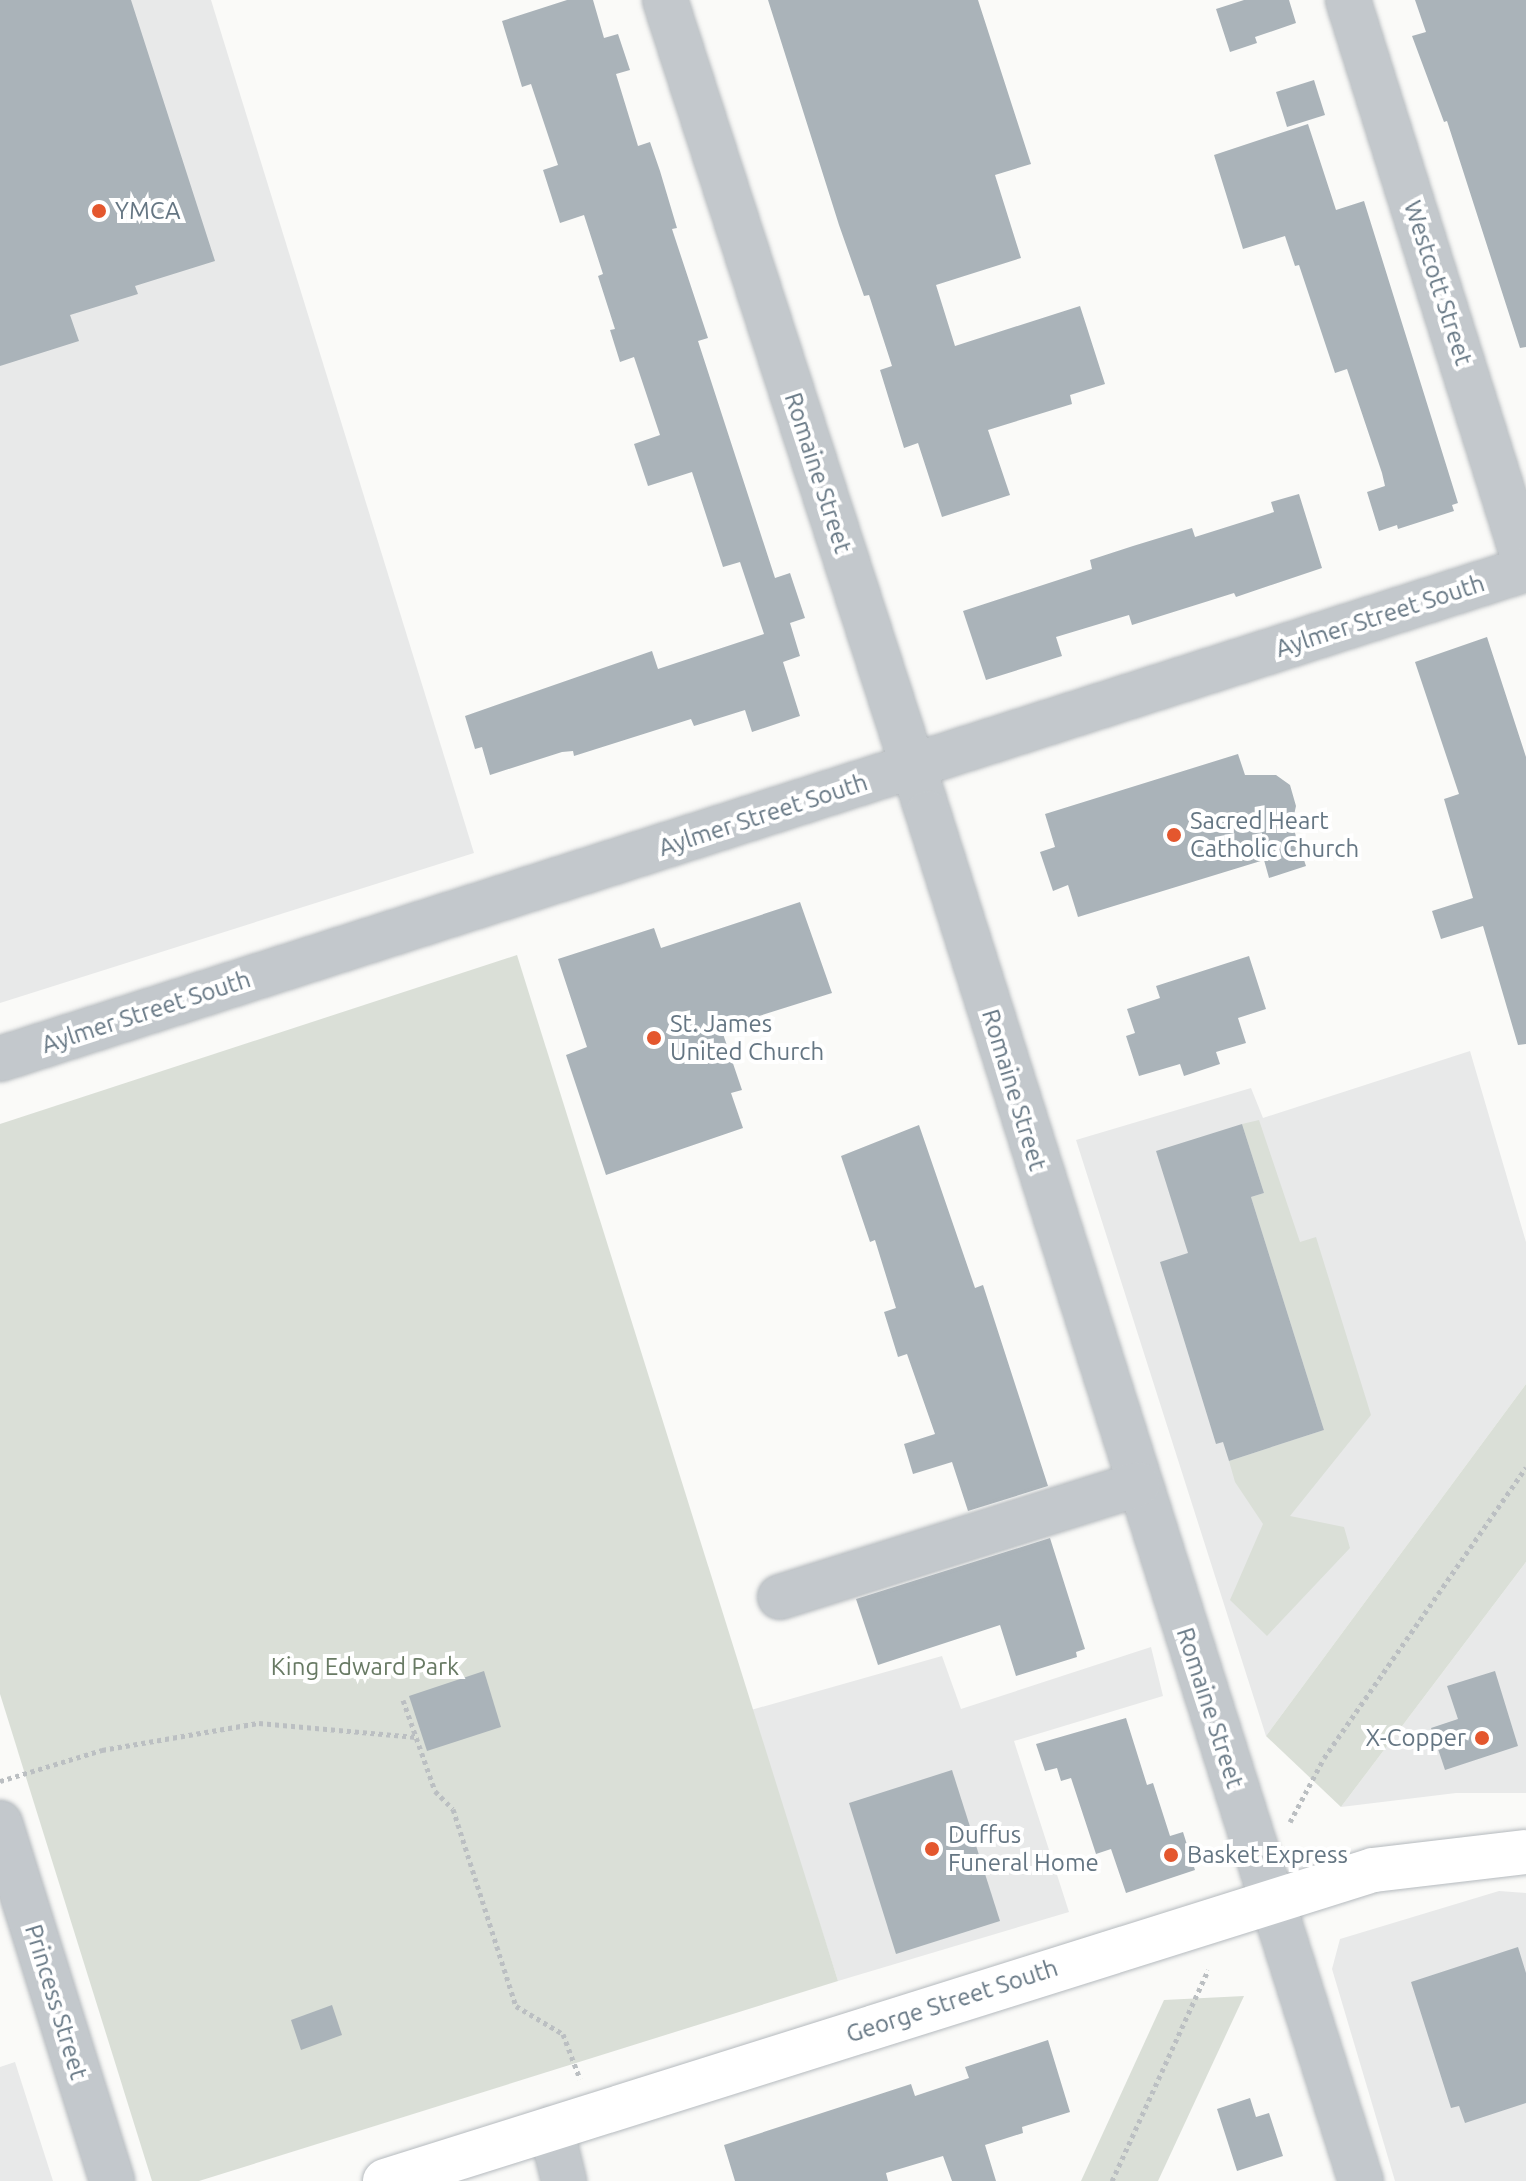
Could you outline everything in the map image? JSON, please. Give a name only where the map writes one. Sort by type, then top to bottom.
[{"type":"main road","name":"George Street South","points":[[385,2181],[1373,1870],[1526,1852]]},
{"type":"street","name":"Romaine Street","points":[[665,0],[913,768],[1361,2181]]},
{"type":"street","name":"Westcott Street","points":[[1348,0],[1526,567]]},
{"type":"street","name":"Aylmer Street South","points":[[0,1059],[913,768],[1526,567]]},
{"type":"street","points":[[780,1597],[1138,1484]]},
{"type":"street","name":"Princess Street","points":[[0,1823],[112,2181]]},
{"type":"street","points":[[551,2128],[564,2181]]},
{"type":"path","points":[[1287,1827],[1324,1758],[1526,1467]]},
{"type":"path","points":[[403,1700],[435,1791],[453,1809],[516,2006],[563,2034],[593,2115]]},
{"type":"path","points":[[0,1781],[102,1750],[259,1723],[416,1737]]},
{"type":"path","points":[[1112,2181],[1208,1970]]},
{"type":"shaded area","points":[[0,0],[211,0],[474,853],[0,1003]]},
{"type":"shaded area","points":[[1470,1051],[1526,1242],[1526,1384],[1266,1736],[1076,1140],[1251,1088],[1263,1118]]},
{"type":"shaded area","points":[[1526,1562],[1526,1793],[1456,1793],[1341,1807]]},
{"type":"shaded area","points":[[1151,1647],[1163,1696],[1014,1741],[1069,1912],[838,1981],[751,1710],[942,1656],[961,1709]]},
{"type":"shaded area","points":[[1499,1891],[1526,1893],[1526,2181],[1395,2181],[1332,1969],[1340,1939]]},
{"type":"shaded area","points":[[15,2062],[53,2181],[0,2181],[0,2067]]},
{"type":"green space","name":"King Edward Park","points":[[517,955],[838,1981],[199,2181],[152,2181],[0,1694],[0,1124]]},
{"type":"green space","points":[[1259,1120],[1300,1242],[1316,1237],[1371,1415],[1290,1516],[1344,1527],[1350,1548],[1267,1636],[1230,1600],[1263,1524],[1235,1482],[1229,1461],[1324,1430],[1251,1197],[1264,1193],[1242,1124]]},
{"type":"green space","points":[[1526,1384],[1526,1562],[1341,1807],[1266,1736]]},
{"type":"green space","points":[[1244,1996],[1158,2181],[1081,2181],[1164,2000]]},
{"type":"building","name":"YMCA","points":[[0,0],[131,0],[215,261],[135,286],[138,294],[70,315],[79,341],[0,366]]},
{"type":"building","points":[[567,0],[593,0],[604,38],[618,34],[630,70],[616,74],[638,146],[650,142],[660,171],[677,228],[672,229],[708,338],[698,341],[775,578],[790,573],[805,618],[790,623],[800,656],[783,662],[800,716],[752,732],[745,710],[694,726],[691,719],[574,756],[573,751],[562,752],[490,775],[482,747],[475,749],[465,716],[652,651],[658,669],[764,634],[740,562],[723,567],[692,472],[648,486],[634,444],[660,435],[634,357],[620,362],[610,330],[615,329],[598,276],[603,274],[584,215],[560,223],[543,170],[558,165],[531,84],[522,87],[502,21]]},
{"type":"building","points":[[768,0],[978,0],[1031,164],[995,175],[1021,258],[936,285],[955,346],[1080,306],[1105,384],[1070,395],[1072,404],[988,430],[1010,495],[942,517],[918,443],[904,448],[880,370],[892,366],[869,295],[864,296],[839,225]]},
{"type":"building","points":[[1244,0],[1289,0],[1296,23],[1255,37],[1257,43],[1230,52],[1216,9]]},
{"type":"building","points":[[1415,0],[1526,0],[1526,347],[1520,348],[1447,121],[1444,122],[1412,36],[1426,32]]},
{"type":"building","points":[[1314,80],[1325,115],[1287,127],[1276,92]]},
{"type":"building","points":[[1308,124],[1336,210],[1364,201],[1458,503],[1452,505],[1454,511],[1398,529],[1397,525],[1379,531],[1367,492],[1385,486],[1382,473],[1347,369],[1335,373],[1299,265],[1295,266],[1285,236],[1243,249],[1214,155]]},
{"type":"building","points":[[1299,494],[1322,568],[1236,597],[1234,593],[1132,625],[1129,615],[1056,637],[1062,656],[986,680],[963,611],[1092,569],[1090,560],[1133,546],[1192,528],[1195,537],[1274,512],[1271,502]]},
{"type":"building","points":[[1487,637],[1526,757],[1526,1044],[1518,1045],[1483,926],[1441,939],[1432,911],[1473,898],[1444,799],[1459,794],[1415,662]]},
{"type":"building","name":"Sacred Heart Catholic Church","points":[[1238,754],[1245,775],[1276,775],[1290,785],[1296,806],[1292,824],[1306,866],[1269,878],[1264,860],[1078,917],[1068,885],[1053,891],[1040,852],[1055,847],[1045,814]]},
{"type":"building","name":"St. James United Church","points":[[800,902],[832,993],[721,1028],[742,1090],[731,1093],[743,1128],[606,1175],[566,1055],[587,1047],[558,959],[654,928],[661,948]]},
{"type":"building","points":[[1249,956],[1266,1009],[1238,1018],[1246,1043],[1216,1052],[1220,1064],[1184,1076],[1180,1064],[1139,1076],[1126,1036],[1135,1033],[1127,1009],[1160,998],[1156,986]]},
{"type":"building","points":[[1242,1124],[1264,1193],[1251,1197],[1324,1430],[1229,1461],[1223,1442],[1216,1444],[1160,1262],[1188,1253],[1156,1151]]},
{"type":"building","points":[[919,1125],[975,1288],[983,1285],[1048,1486],[968,1511],[952,1462],[913,1474],[904,1444],[935,1434],[907,1354],[898,1357],[884,1312],[896,1308],[875,1240],[870,1242],[841,1156]]},
{"type":"building","points":[[1050,1538],[1085,1649],[1076,1652],[1077,1657],[1016,1676],[1000,1625],[878,1665],[856,1599]]},
{"type":"building","points":[[484,1671],[501,1727],[427,1751],[409,1696]]},
{"type":"building","points":[[1495,1671],[1518,1746],[1445,1770],[1431,1728],[1458,1719],[1447,1686]]},
{"type":"building","points":[[1126,1718],[1147,1785],[1153,1783],[1170,1836],[1183,1832],[1195,1870],[1126,1893],[1111,1849],[1096,1854],[1071,1778],[1061,1781],[1057,1768],[1045,1771],[1036,1744]]},
{"type":"building","points":[[952,1770],[1000,1921],[896,1954],[849,1803]]},
{"type":"building","points":[[1518,1947],[1526,1973],[1526,2103],[1465,2123],[1459,2106],[1451,2108],[1411,1982]]},
{"type":"building","points":[[332,2005],[342,2035],[301,2050],[291,2020]]},
{"type":"building","points":[[1048,2040],[1070,2112],[1022,2127],[1023,2133],[985,2145],[996,2181],[952,2181],[943,2156],[886,2173],[888,2181],[735,2181],[724,2145],[911,2084],[915,2096],[969,2078],[965,2067]]},
{"type":"building","points":[[1250,2098],[1256,2117],[1269,2113],[1283,2156],[1237,2171],[1217,2109]]},
{"type":"place","name":"YMCA","points":[[99,211]]},
{"type":"place","name":"Sacred Heart Catholic Church","points":[[1174,835]]},
{"type":"place","name":"St. James United Church","points":[[654,1038]]},
{"type":"place","name":"X-Copper","points":[[1482,1738]]},
{"type":"place","name":"Duffus Funeral Home","points":[[932,1849]]},
{"type":"place","name":"Basket Express","points":[[1171,1855]]}]
